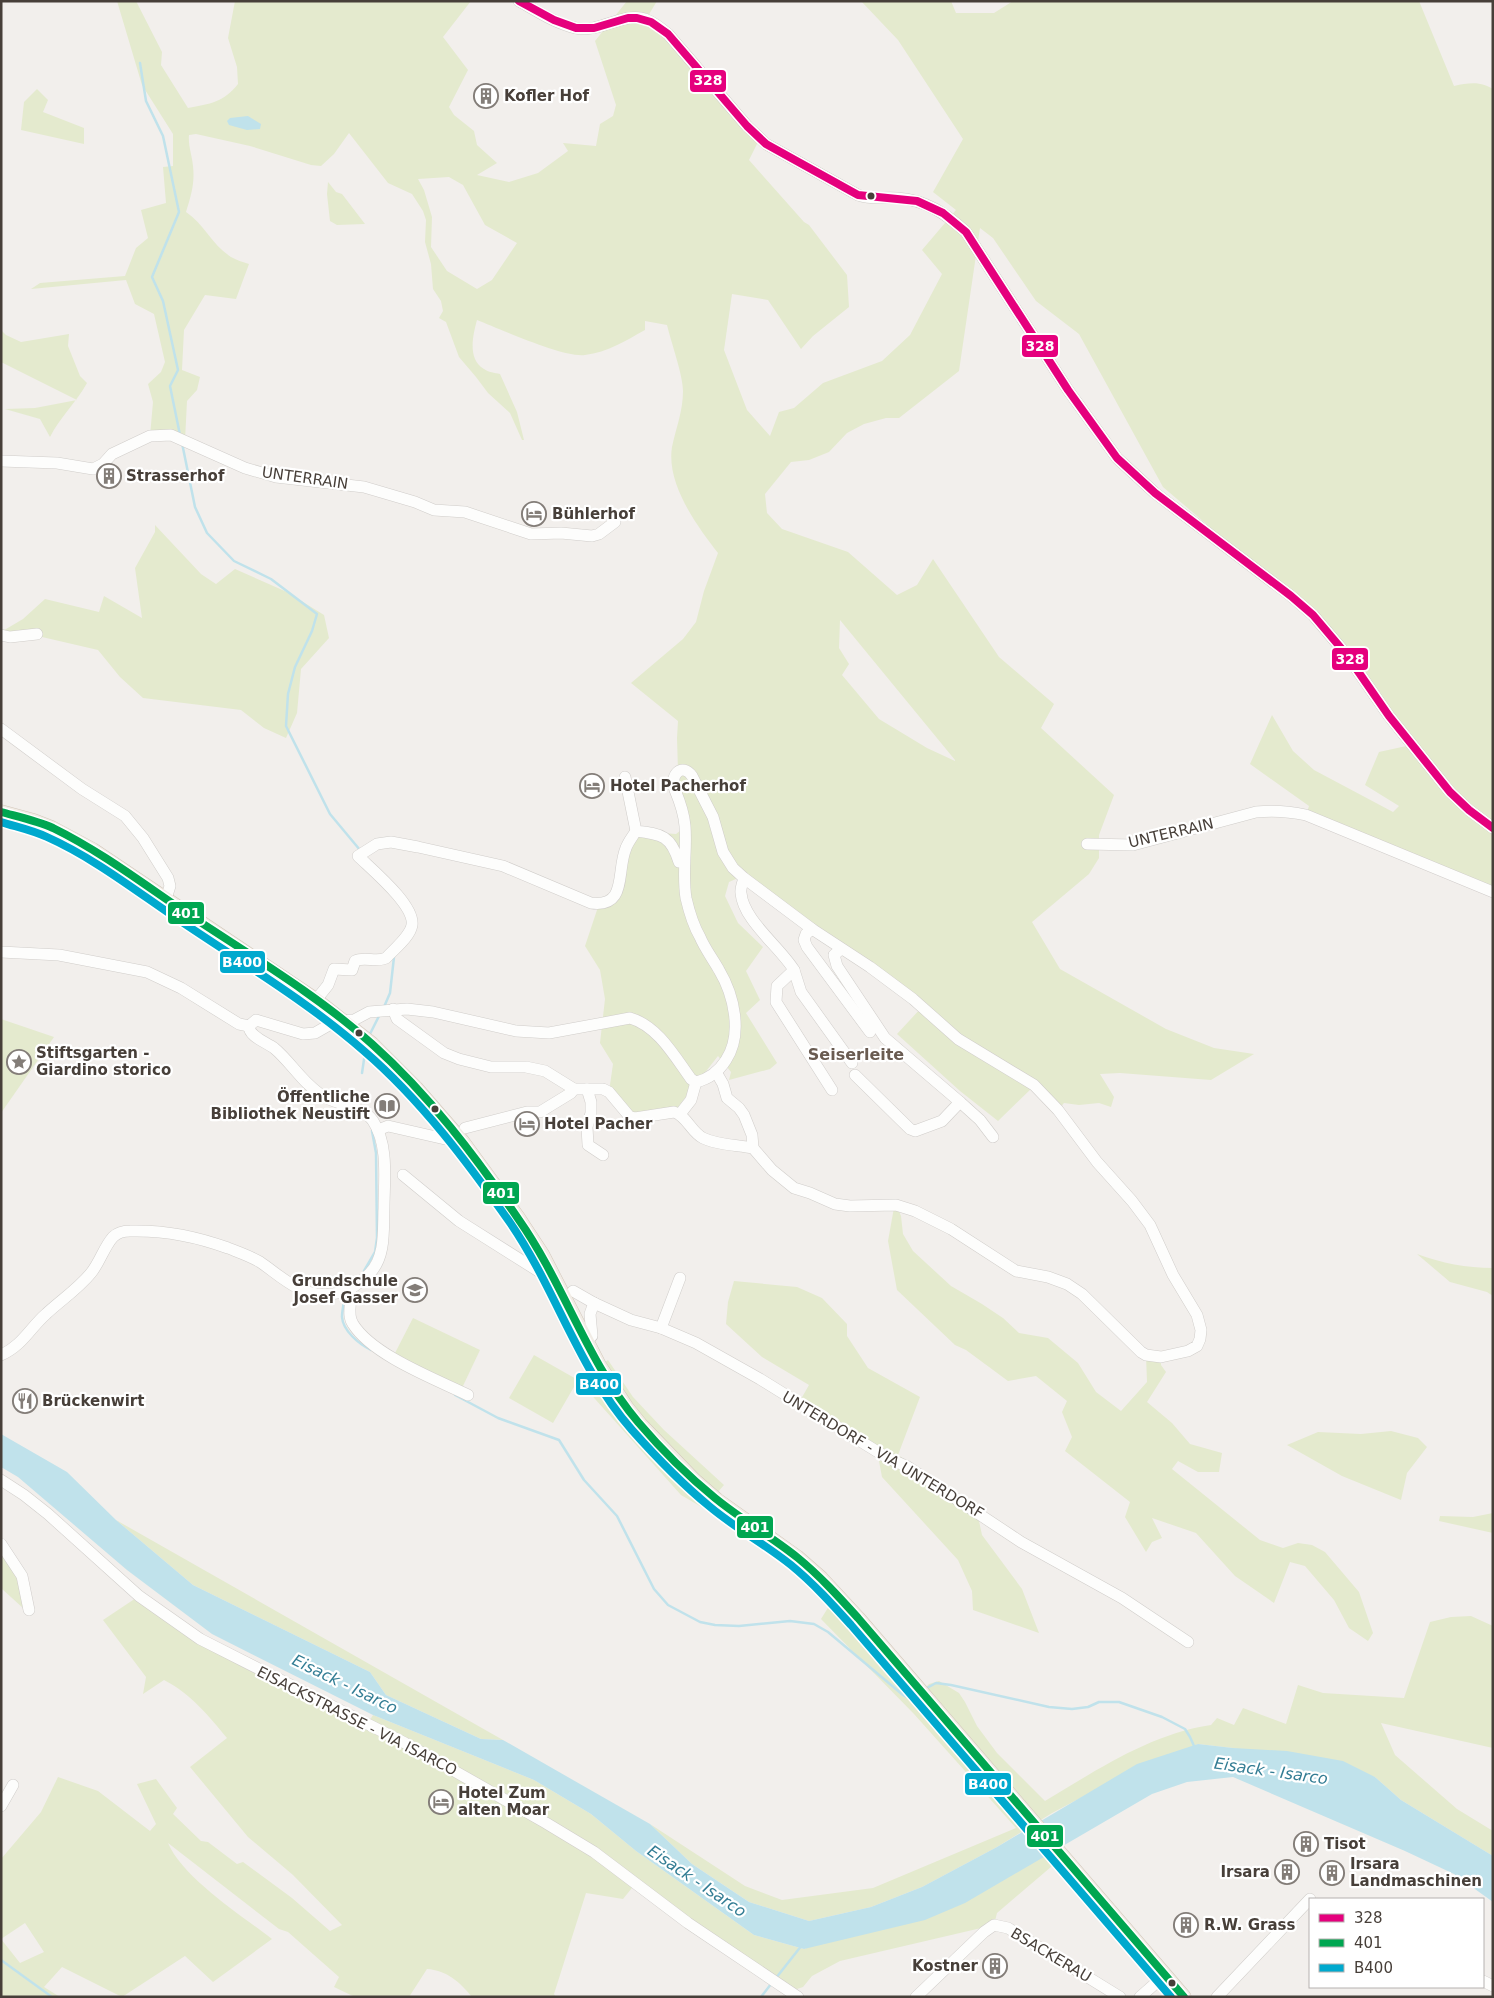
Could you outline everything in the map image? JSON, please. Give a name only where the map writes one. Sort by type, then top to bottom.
[{"type":"main road","points":[[1,812],[34,820],[94,850],[316,1000],[368,1040],[435,1109],[462,1141],[510,1205],[542,1254],[600,1365],[627,1408],[657,1444],[717,1500],[796,1557],[821,1578],[858,1618],[1184,1997]]},
{"type":"street","points":[[519,1],[546,17],[576,28],[598,28],[634,17],[656,24],[668,34],[747,126],[766,144],[858,195],[870,199],[905,199],[935,208],[947,214],[966,232],[1068,390],[1117,458],[1155,493],[1291,596],[1313,615],[1341,647],[1389,716],[1450,792],[1469,810],[1493,828]]},
{"type":"street","name":"UNTERRAIN","points":[[1,462],[57,462],[92,469],[103,464],[112,454],[150,436],[180,439],[245,468],[276,476],[364,487],[415,502],[434,510],[466,512],[531,534],[560,533],[592,536],[599,534],[615,522]]},
{"type":"street","points":[[1,635],[10,637],[37,634]]},
{"type":"street","points":[[1,730],[82,789],[126,816],[143,838],[168,878],[170,886],[166,899]]},
{"type":"street","points":[[249,1026],[256,1020],[303,1034],[315,1033],[336,1021],[354,1020],[369,1012],[387,1009],[433,1012],[516,1031],[549,1033],[630,1018],[640,1021],[649,1027],[669,1048],[691,1079],[696,1082],[703,1081],[716,1072],[731,1052],[734,1039],[733,1010],[728,990],[720,971],[699,937],[692,920],[686,896],[684,862],[685,827],[682,807],[672,782],[678,771],[684,770],[692,776],[712,817],[724,852],[733,868],[744,878],[812,929],[870,967],[913,999],[958,1039],[1034,1086],[1048,1098],[1097,1162],[1132,1201],[1150,1225],[1172,1275],[1197,1315],[1201,1330],[1197,1346],[1188,1351],[1161,1357],[1146,1355],[1082,1294],[1067,1284],[1016,1271],[951,1229],[915,1211],[896,1205],[850,1206],[835,1204],[794,1188],[772,1170],[753,1148],[752,1135],[744,1115],[727,1098],[723,1084],[716,1072]]},
{"type":"street","points":[[316,1000],[328,985],[334,969],[352,970],[355,961],[361,958],[381,960],[386,958],[409,933],[412,924],[407,908],[362,853],[377,844],[391,842],[503,866],[591,903],[609,902],[616,895],[626,849],[636,831],[625,777]]},
{"type":"street","name":"UNTERRAIN","points":[[1087,844],[1134,845],[1256,812],[1290,811],[1493,892]]},
{"type":"street","points":[[636,831],[654,833],[667,838],[675,847],[679,862],[684,862]]},
{"type":"street","points":[[744,878],[741,893],[745,909],[788,959],[794,970],[801,992],[852,1063]]},
{"type":"street","points":[[812,929],[806,934],[804,940],[807,947],[870,1032]]},
{"type":"street","points":[[841,949],[834,955],[837,966],[885,1038],[980,1120],[993,1137]]},
{"type":"street","points":[[1,952],[58,955],[147,972],[181,988],[239,1024],[249,1026]]},
{"type":"street","points":[[794,970],[777,986],[776,1002],[832,1090]]},
{"type":"street","points":[[387,1009],[397,1019],[444,1053],[459,1059],[491,1067],[526,1067],[545,1071],[574,1089],[603,1089],[609,1092],[630,1116],[635,1118],[674,1112],[680,1114],[695,1133],[703,1138],[714,1142],[753,1148]]},
{"type":"street","points":[[1,1355],[22,1342],[45,1315],[80,1286],[93,1271],[113,1237],[122,1231],[164,1233],[197,1239],[227,1248],[257,1261],[296,1287],[322,1295],[350,1290],[361,1283],[373,1270],[380,1256],[383,1241],[384,1159],[378,1130],[373,1121],[359,1109],[324,1096],[313,1088],[277,1051],[253,1035],[249,1031],[249,1026]]},
{"type":"street","points":[[854,1075],[910,1129],[915,1131],[942,1121],[960,1102]]},
{"type":"street","points":[[680,1114],[691,1100],[696,1082]]},
{"type":"street","points":[[465,1128],[527,1112],[540,1112],[571,1093],[574,1089]]},
{"type":"street","points":[[587,1089],[592,1113],[587,1127],[588,1145],[603,1155]]},
{"type":"street","points":[[378,1130],[388,1126],[445,1139],[452,1138]]},
{"type":"street","points":[[383,1178],[405,1174],[459,1221],[551,1279]]},
{"type":"street","points":[[662,1328],[680,1278]]},
{"type":"street","points":[[350,1290],[352,1297],[350,1316],[352,1324],[363,1336],[389,1356],[468,1395]]},
{"type":"street","name":"UNTERDORF - VIA UNTERDORF","points":[[573,1291],[631,1320],[662,1328],[696,1343],[729,1361],[908,1468],[1021,1542],[1122,1598],[1188,1642]]},
{"type":"street","points":[[586,1340],[592,1336],[590,1314],[594,1303]]},
{"type":"street","name":"EISACKSTRASSE - VIA ISARCO","points":[[1,1480],[48,1514],[139,1596],[200,1639],[410,1746],[546,1823],[594,1852],[688,1923],[794,1994]]},
{"type":"street","points":[[1,1544],[22,1576],[29,1610]]},
{"type":"street","points":[[1,1806],[13,1785]]},
{"type":"street","points":[[1217,1997],[1309,1900]]},
{"type":"street","name":"BSACKERAU","points":[[916,1997],[984,1932],[994,1925],[1008,1928],[1120,1997]]},
{"type":"street","points":[[1140,1997],[1165,1975]]},
{"type":"green space","points":[[117,1],[136,1],[162,52],[161,65],[188,108],[216,101],[227,95],[238,84],[237,67],[228,38],[235,1],[471,1],[443,37],[468,70],[449,107],[454,115],[474,131],[477,145],[497,163],[477,175],[509,182],[538,173],[568,151],[563,143],[596,146],[600,124],[613,116],[616,105],[595,41],[627,1],[657,1],[648,16],[759,140],[749,160],[804,222],[809,225],[847,275],[849,307],[813,336],[801,349],[768,300],[732,294],[724,350],[747,410],[770,436],[779,412],[794,408],[823,383],[882,361],[910,335],[942,274],[922,250],[956,210],[933,192],[963,139],[898,40],[861,1],[951,1],[956,13],[994,13],[1013,1],[1419,1],[1454,86],[1474,83],[1493,89],[1493,892],[1306,815],[1309,806],[1250,764],[1272,715],[1293,751],[1314,770],[1393,812],[1399,806],[1365,785],[1379,752],[1411,745],[1313,615],[1163,487],[1079,334],[1036,301],[993,238],[980,228],[959,371],[899,418],[886,418],[864,424],[847,433],[829,452],[809,460],[791,462],[765,494],[767,513],[782,529],[848,552],[897,595],[917,585],[933,559],[999,657],[1054,704],[1041,728],[1114,795],[1099,835],[1099,858],[1089,874],[1032,922],[1060,969],[1166,1029],[1214,1048],[1254,1054],[1211,1080],[1120,1073],[1100,1074],[1114,1097],[1111,1107],[1099,1103],[1079,1105],[1064,1103],[1058,1110],[1034,1086],[998,1121],[960,1091],[897,1034],[922,1007],[745,875],[729,882],[725,896],[738,923],[763,947],[746,971],[760,1000],[746,1013],[777,1063],[770,1069],[729,1080],[731,1072],[718,1056],[674,1112],[635,1118],[609,1092],[613,1064],[600,1043],[605,999],[600,970],[585,946],[599,904],[609,902],[636,831],[676,834],[685,827],[674,787],[678,771],[678,721],[631,683],[683,639],[696,622],[704,591],[718,553],[685,504],[678,490],[674,475],[671,461],[672,447],[681,412],[683,391],[679,368],[667,325],[645,321],[645,330],[609,349],[593,354],[575,355],[548,348],[477,320],[473,346],[475,359],[486,370],[500,374],[517,412],[524,440],[522,440],[510,413],[488,393],[459,357],[446,322],[439,318],[443,311],[441,301],[433,289],[431,264],[425,242],[426,220],[423,211],[412,194],[388,183],[349,133],[334,154],[321,166],[311,165],[250,146],[196,134],[189,135],[193,184],[186,212],[198,222],[224,252],[233,258],[249,264],[236,299],[205,295],[184,330],[182,370],[200,377],[197,390],[187,401],[185,441],[150,436],[153,402],[148,384],[161,372],[165,362],[154,314],[135,304],[126,280],[31,289],[40,283],[125,276],[136,248],[148,238],[141,210],[166,203],[163,167],[173,166],[173,134],[142,85]],"holes":[[[449,177],[463,185],[485,225],[517,243],[492,280],[477,289],[447,271],[431,247],[432,217],[424,190],[418,179]],[[840,620],[955,760],[955,761],[927,748],[879,719],[842,675],[849,664],[839,648]]]},
{"type":"green space","points":[[37,89],[48,100],[43,112],[84,128],[84,144],[21,130],[24,102]]},
{"type":"green space","points":[[328,182],[336,192],[342,194],[365,224],[337,225],[330,221],[327,194]]},
{"type":"green space","points":[[1,330],[6,335],[21,342],[69,334],[68,346],[80,376],[87,383],[76,400],[1,362]]},
{"type":"green space","points":[[76,400],[58,423],[50,437],[40,419],[5,409],[35,408]]},
{"type":"green space","points":[[155,525],[201,574],[216,584],[235,569],[287,592],[324,615],[329,638],[301,669],[297,713],[286,738],[264,728],[241,710],[143,698],[120,677],[98,650],[42,637],[1,638],[1,632],[23,619],[45,599],[99,612],[104,596],[142,618],[135,568],[155,532]]},
{"type":"green space","points":[[1,818],[23,823],[65,840],[162,899],[48,841],[1,825]]},
{"type":"green space","name":"Stiftsgarten - Giardino storico","points":[[1,1019],[54,1037],[1,1113]]},
{"type":"green space","points":[[895,1202],[901,1216],[903,1234],[913,1251],[951,1286],[1003,1318],[1019,1333],[1048,1338],[1078,1363],[1096,1392],[1121,1411],[1147,1382],[1146,1355],[1161,1357],[1161,1365],[1166,1372],[1147,1402],[1172,1423],[1190,1444],[1222,1453],[1219,1472],[1198,1472],[1178,1461],[1172,1469],[1260,1540],[1283,1548],[1298,1543],[1312,1545],[1325,1552],[1359,1592],[1373,1633],[1368,1641],[1349,1628],[1334,1600],[1305,1566],[1290,1562],[1274,1603],[1235,1576],[1196,1533],[1152,1518],[1162,1538],[1152,1542],[1146,1552],[1125,1517],[1130,1502],[1065,1451],[1072,1437],[1062,1412],[1067,1401],[1036,1376],[1008,1381],[966,1350],[955,1345],[897,1290],[888,1241]]},
{"type":"green space","points":[[1417,1254],[1454,1264],[1493,1268],[1493,1296],[1487,1292],[1450,1282]]},
{"type":"green space","points":[[734,1281],[797,1287],[822,1298],[847,1324],[847,1336],[868,1368],[920,1397],[898,1455],[976,1507],[982,1535],[1022,1589],[1039,1633],[973,1610],[972,1591],[958,1560],[882,1477],[878,1456],[797,1406],[809,1385],[762,1357],[726,1324],[728,1302]]},
{"type":"green space","points":[[413,1318],[480,1350],[462,1388],[394,1355]]},
{"type":"green space","points":[[534,1355],[578,1380],[553,1423],[509,1398]]},
{"type":"green space","points":[[608,1360],[633,1397],[664,1430],[724,1485],[711,1500],[770,1543],[768,1546],[681,1495],[578,1380]]},
{"type":"green space","points":[[1391,1431],[1418,1438],[1427,1447],[1407,1473],[1401,1500],[1342,1476],[1287,1445],[1318,1432],[1361,1434]]},
{"type":"green space","points":[[1493,1513],[1493,1533],[1439,1521],[1440,1516],[1473,1517]]},
{"type":"green space","points":[[116,1520],[503,1740],[481,1739],[386,1695],[370,1672],[193,1585]]},
{"type":"green space","points":[[1,1544],[26,1592],[23,1608],[1,1588]]},
{"type":"green space","points":[[139,1596],[167,1617],[368,1723],[373,1715],[534,1780],[591,1814],[636,1851],[754,1935],[804,1949],[1033,1862],[1051,1852],[1058,1861],[997,1913],[994,1925],[840,1961],[812,1976],[803,1987],[791,1991],[636,1883],[623,1899],[586,1893],[554,1994],[556,1997],[472,1997],[463,1986],[446,1974],[427,1969],[409,1997],[355,1997],[334,1987],[339,1977],[288,1932],[279,1929],[168,1843],[186,1869],[199,1882],[272,1939],[213,1982],[185,1956],[122,1997],[62,1967],[44,1987],[60,1997],[1,1997],[1,1939],[1,1859],[41,1812],[58,1777],[98,1791],[150,1831],[156,1824],[137,1784],[156,1779],[177,1808],[173,1814],[201,1841],[208,1842],[237,1864],[243,1862],[292,1898],[330,1931],[342,1925],[293,1875],[248,1837],[190,1767],[227,1738],[191,1698],[164,1680],[143,1694],[146,1677],[103,1620]],"holes":[[[25,1923],[44,1952],[20,1963],[1,1939]]]},
{"type":"green space","points":[[834,1598],[922,1691],[929,1684],[939,1681],[959,1693],[977,1726],[997,1753],[1045,1801],[1104,1766],[1167,1736],[1211,1725],[1217,1718],[1234,1725],[1243,1708],[1286,1724],[1298,1685],[1323,1693],[1404,1698],[1430,1622],[1451,1617],[1471,1616],[1493,1626],[1493,1748],[1381,1723],[1395,1755],[1457,1809],[1493,1831],[1493,1856],[1401,1800],[1375,1777],[1233,1748],[1198,1744],[1088,1794],[1052,1813],[997,1847],[922,1887],[871,1907],[809,1921],[749,1902],[692,1864],[650,1824],[745,1886],[782,1900],[873,1888],[1016,1828],[914,1714],[821,1619]]},
{"type":"water","points":[[248,116],[261,124],[260,129],[247,130],[229,125],[227,121],[230,118]]},
{"type":"water","name":"Eisack - Isarco","points":[[1,1434],[67,1472],[116,1520],[193,1585],[370,1672],[386,1695],[481,1739],[503,1740],[650,1824],[692,1864],[749,1902],[809,1921],[871,1907],[922,1887],[997,1847],[1137,1764],[1198,1744],[1287,1751],[1343,1761],[1375,1777],[1401,1800],[1493,1856],[1493,1902],[1454,1874],[1233,1777],[1187,1782],[1152,1794],[965,1903],[925,1920],[804,1949],[754,1935],[636,1851],[591,1814],[534,1780],[373,1715],[212,1634],[127,1570],[18,1477],[1,1467]]},
{"type":"waterway","points":[[140,63],[146,101],[163,136],[179,212],[152,277],[163,301],[178,370],[170,386],[180,435]]},
{"type":"waterway","points":[[182,443],[195,507],[207,533],[234,561],[271,579],[317,614],[312,631],[295,667],[288,694],[286,726],[330,814],[360,850]]},
{"type":"waterway","points":[[384,1007],[390,993],[394,957]]},
{"type":"waterway","points":[[369,1036],[380,1014]]},
{"type":"waterway","points":[[362,1073],[366,1046]]},
{"type":"waterway","points":[[364,1271],[375,1252],[377,1238],[376,1153],[372,1131]]},
{"type":"waterway","points":[[345,1296],[342,1317],[345,1327],[357,1341],[371,1350]]},
{"type":"waterway","points":[[455,1395],[498,1418],[559,1440],[584,1480],[617,1516],[654,1589],[668,1605],[700,1622],[715,1625],[739,1626],[790,1621],[814,1624],[828,1632],[903,1695],[911,1698],[918,1696]]},
{"type":"waterway","points":[[927,1688],[936,1683],[951,1685],[1049,1707],[1072,1709],[1088,1707],[1099,1702],[1119,1702],[1162,1717],[1185,1729],[1194,1746]]},
{"type":"waterway","points":[[776,1978],[802,1945]]},
{"type":"waterway","points":[[1,1960],[52,1997]]},
{"type":"waterway","points":[[761,1997],[771,1984]]},
{"type":"transit line","name":"328","points":[[519,1],[554,20],[576,28],[594,28],[628,18],[637,18],[651,22],[668,34],[747,126],[766,144],[858,195],[917,201],[943,213],[966,232],[1068,390],[1117,458],[1155,493],[1291,596],[1313,615],[1346,654],[1389,716],[1450,792],[1469,810],[1493,828]]},
{"type":"transit line","name":"401","points":[[1,812],[53,828],[104,857],[305,991],[372,1044],[413,1084],[451,1128],[519,1220],[549,1270],[604,1374],[638,1422],[675,1462],[705,1490],[798,1558],[858,1618],[1184,1997]]},
{"type":"transit line","name":"B400","points":[[1,822],[47,837],[114,875],[320,1015],[364,1051],[405,1090],[461,1155],[511,1224],[527,1249],[597,1382],[613,1407],[632,1430],[669,1470],[699,1497],[729,1522],[791,1565],[851,1625],[1171,1997]]},
{"type":"place","name":"Kofler Hof","points":[[486,96]]},
{"type":"place","name":"Strasserhof","points":[[109,476]]},
{"type":"place","name":"Bühlerhof","points":[[534,514]]},
{"type":"place","name":"Hotel Pacherhof","points":[[592,786]]},
{"type":"place","name":"Stiftsgarten - Giardino storico","points":[[19,1062]]},
{"type":"place","name":"Öffentliche Bibliothek Neustift","points":[[387,1106]]},
{"type":"place","name":"Hotel Pacher","points":[[527,1124]]},
{"type":"place","name":"Grundschule Josef Gasser","points":[[415,1290]]},
{"type":"place","name":"Brückenwirt","points":[[25,1401]]},
{"type":"place","name":"Hotel Zum alten Moar","points":[[441,1802]]},
{"type":"place","name":"Tisot","points":[[1306,1844]]},
{"type":"place","name":"Irsara","points":[[1287,1872]]},
{"type":"place","name":"Irsara Landmaschinen","points":[[1332,1873]]},
{"type":"place","name":"R.W. Grass","points":[[1186,1925]]},
{"type":"place","name":"Kostner","points":[[995,1966]]},
{"type":"district","name":"Seiserleite","points":[[856,1054]]}]
